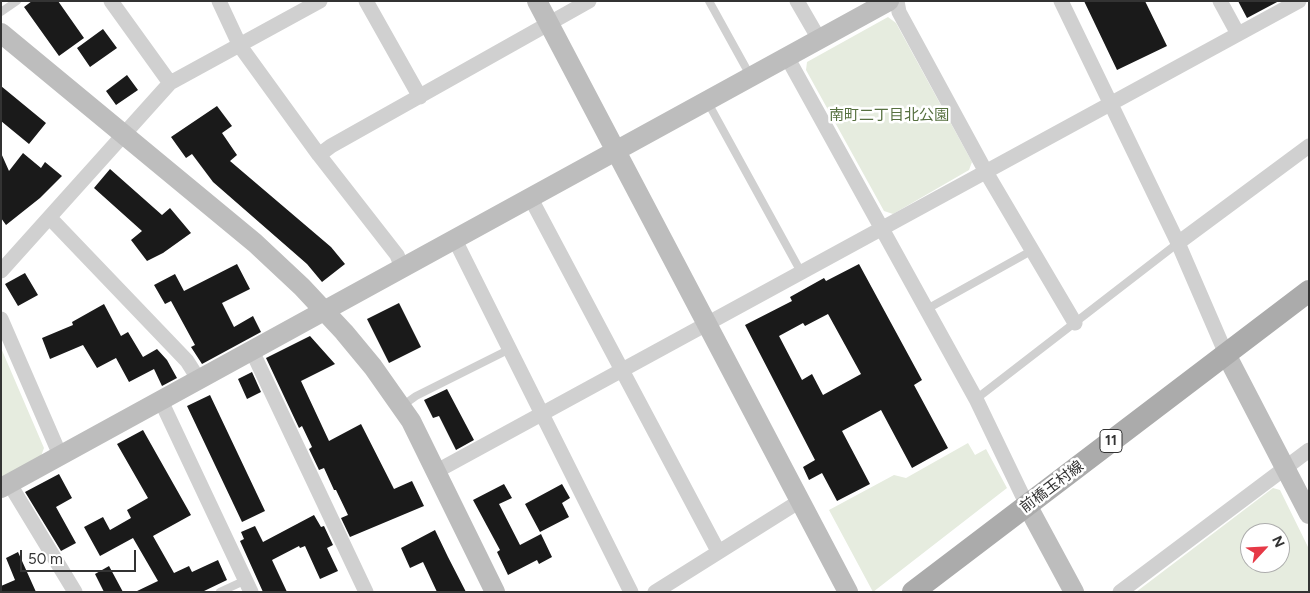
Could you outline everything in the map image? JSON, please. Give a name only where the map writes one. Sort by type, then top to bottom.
[{"type":"main road","name":"前橋玉村線","points":[[913,592],[1309,291]]},
{"type":"street","points":[[110,1],[170,83]]},
{"type":"street","points":[[219,1],[240,46],[319,155],[396,255],[402,267]]},
{"type":"street","points":[[1,271],[170,83],[320,1]]},
{"type":"street","points":[[366,1],[420,97]]},
{"type":"street","points":[[537,1],[848,592]]},
{"type":"street","points":[[319,155],[589,1]]},
{"type":"street","points":[[797,1],[819,39]]},
{"type":"street","points":[[75,592],[5,485],[889,1]]},
{"type":"street","points":[[897,1],[900,12],[986,172],[1075,323]]},
{"type":"street","points":[[1061,1],[1178,243],[1226,354],[1286,466],[1309,514]]},
{"type":"street","points":[[1220,1],[1238,34]]},
{"type":"street","points":[[437,471],[1111,102],[1300,1]]},
{"type":"street","points":[[1,33],[255,243],[323,310],[373,367],[402,406],[437,471],[495,592]]},
{"type":"street","points":[[787,57],[976,399],[1028,505],[1074,592]]},
{"type":"street","points":[[1178,243],[1309,146]]},
{"type":"street","points":[[530,197],[718,550]]},
{"type":"street","points":[[50,218],[187,361],[199,380]]},
{"type":"street","points":[[454,238],[631,592]]},
{"type":"street","points":[[1,319],[60,455]]},
{"type":"street","points":[[252,351],[366,592]]},
{"type":"street","points":[[161,401],[248,586]]},
{"type":"street","points":[[1120,592],[1309,450]]},
{"type":"street","points":[[655,592],[718,550],[800,501]]},
{"type":"lane","points":[[1,12],[17,1]]},
{"type":"lane","points":[[709,1],[751,77]]},
{"type":"lane","points":[[706,101],[801,272]]},
{"type":"lane","points":[[976,399],[1178,243]]},
{"type":"lane","points":[[927,309],[1031,251]]},
{"type":"lane","points":[[402,406],[416,396],[510,349]]},
{"type":"lane","points":[[220,592],[248,586]]},
{"type":"green space","name":"南町二丁目北公園","points":[[888,17],[896,23],[972,162],[969,170],[893,214],[884,211],[806,70],[807,62]]},
{"type":"green space","points":[[1,348],[44,448],[41,456],[1,478]]},
{"type":"green space","points":[[968,443],[975,455],[986,449],[1007,488],[873,592],[829,510],[894,475],[906,478]]},
{"type":"green space","points":[[1273,488],[1280,490],[1309,549],[1309,592],[1136,592]]},
{"type":"building","points":[[32,1],[58,1],[84,38],[59,56],[24,7]]},
{"type":"building","points":[[1084,1],[1145,1],[1167,46],[1117,70]]},
{"type":"building","points":[[1238,1],[1279,1],[1247,18]]},
{"type":"building","points":[[103,29],[117,48],[90,67],[77,48]]},
{"type":"building","points":[[127,75],[138,90],[116,105],[106,91]]},
{"type":"building","points":[[1,86],[46,123],[29,144],[1,121]]},
{"type":"building","points":[[217,106],[232,126],[222,133],[237,155],[230,161],[331,247],[345,264],[322,282],[307,264],[213,182],[192,154],[186,158],[171,137]]},
{"type":"building","points":[[1,153],[9,171],[23,153],[41,168],[45,162],[62,176],[40,198],[6,225],[1,218]]},
{"type":"building","points":[[110,169],[162,215],[170,208],[191,233],[163,253],[147,261],[131,240],[142,231],[94,188]]},
{"type":"building","points":[[237,264],[250,289],[222,303],[234,327],[253,316],[261,332],[202,364],[191,347],[195,345],[171,301],[165,304],[154,285],[175,274],[184,291]]},
{"type":"building","points":[[859,264],[922,380],[914,385],[948,448],[912,468],[881,410],[842,431],[870,484],[837,501],[822,473],[809,480],[803,467],[815,460],[745,325],[792,301],[790,297],[824,278],[826,281]],"holes":[[[828,314],[861,374],[823,395],[812,374],[802,380],[779,336],[803,323],[805,326]]]},
{"type":"building","points":[[25,273],[38,295],[18,306],[5,284]]},
{"type":"building","points":[[399,303],[421,347],[389,363],[367,319]]},
{"type":"building","points":[[104,304],[121,336],[128,332],[143,357],[157,349],[167,360],[177,378],[162,386],[154,369],[129,382],[116,358],[97,368],[83,345],[50,359],[42,338],[73,325],[72,322]]},
{"type":"building","points":[[310,336],[335,364],[301,381],[329,441],[361,424],[394,489],[412,481],[424,506],[350,537],[341,518],[348,515],[324,468],[319,470],[309,449],[312,447],[302,426],[299,428],[266,358]]},
{"type":"building","points":[[252,372],[261,392],[247,399],[238,379]]},
{"type":"building","points":[[447,389],[474,440],[456,450],[439,416],[433,418],[424,400]]},
{"type":"building","points":[[210,395],[265,511],[242,522],[187,406]]},
{"type":"building","points":[[143,430],[191,515],[153,536],[174,573],[189,566],[192,572],[218,560],[227,580],[202,592],[135,592],[158,581],[133,538],[100,556],[84,527],[103,517],[110,530],[131,518],[127,510],[148,498],[117,444]]},
{"type":"building","points":[[59,474],[72,498],[56,507],[76,543],[61,551],[25,492]]},
{"type":"building","points":[[504,484],[512,498],[499,504],[520,545],[541,534],[552,557],[539,564],[537,560],[508,575],[497,552],[500,550],[473,500]]},
{"type":"building","points":[[562,484],[570,498],[562,503],[569,517],[540,532],[525,504]]},
{"type":"building","points":[[314,515],[321,527],[324,526],[333,545],[327,548],[338,571],[320,579],[305,546],[300,548],[299,546],[272,560],[287,592],[263,592],[240,541],[244,539],[241,532],[255,526],[263,542]]},
{"type":"building","points":[[435,530],[466,592],[437,592],[423,562],[410,568],[401,548]]},
{"type":"building","points":[[18,552],[36,592],[1,592],[1,586],[15,580],[6,558]]},
{"type":"building","points":[[109,566],[123,592],[104,592],[95,574]]}]
